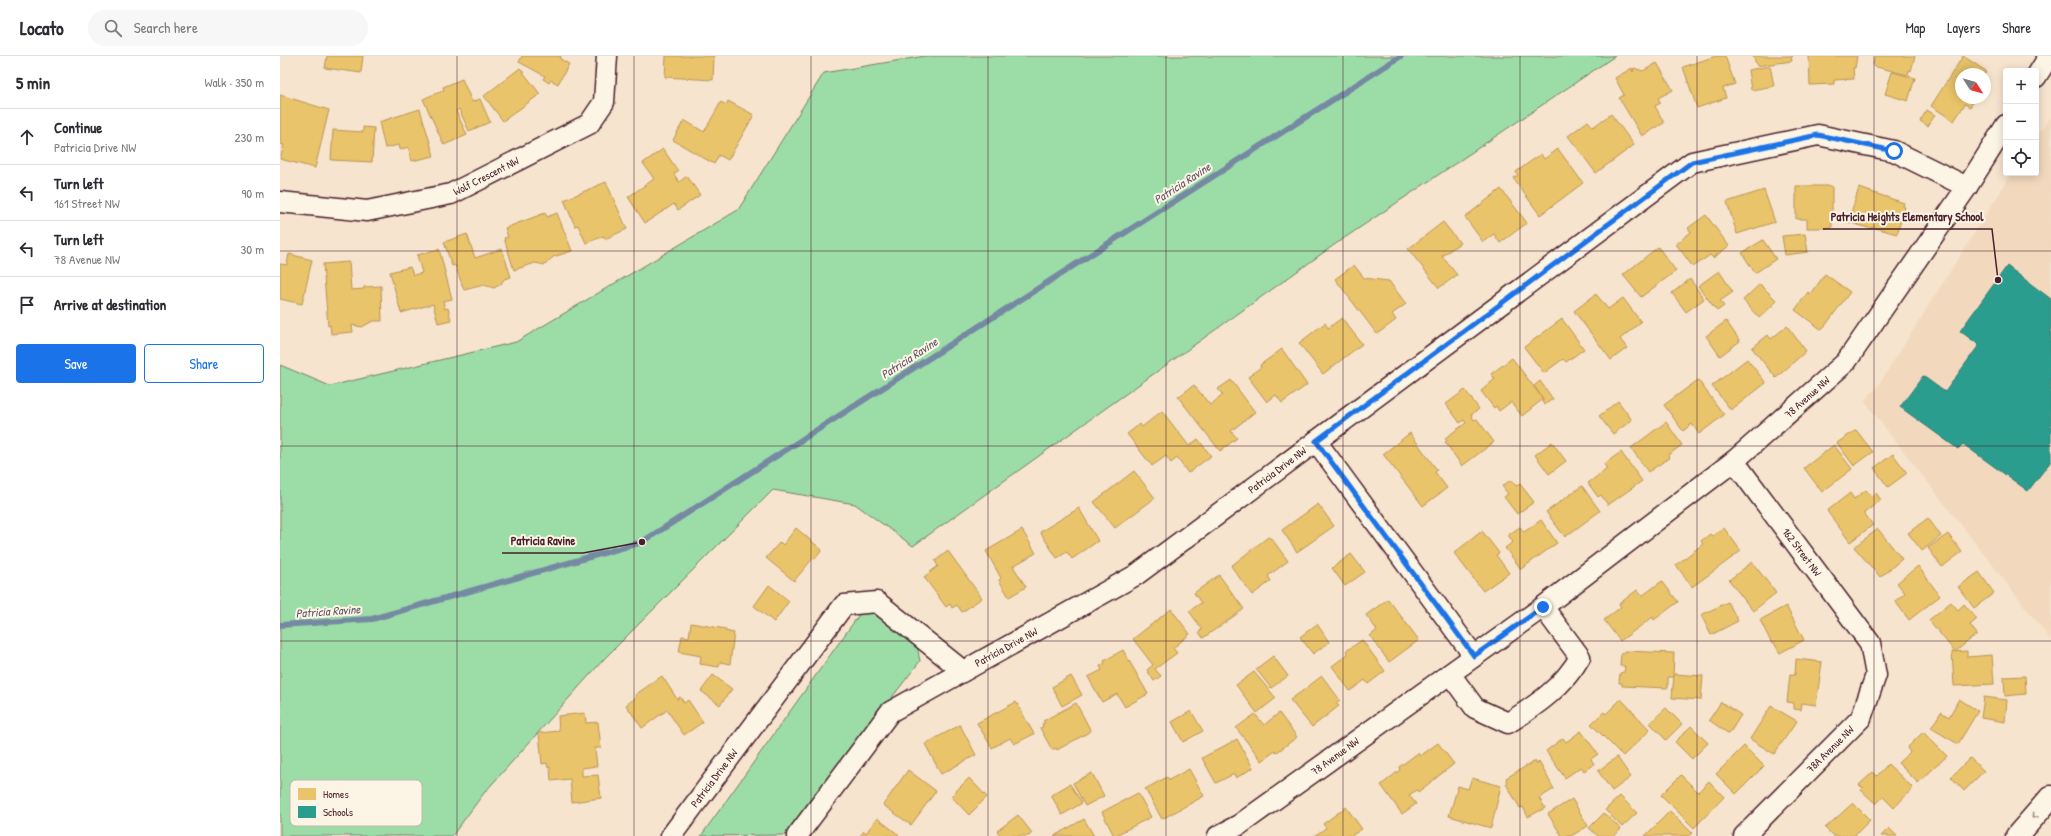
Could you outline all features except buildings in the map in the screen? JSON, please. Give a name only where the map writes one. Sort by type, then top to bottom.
[{"type":"highway","points":[[2017,836],[2051,797]]},
{"type":"street","name":"Wolf Crescent NW","points":[[280,202],[367,211],[451,194],[589,124],[604,102],[607,56]]},
{"type":"street","points":[[2039,72],[2049,56]]},
{"type":"street","name":"78 Avenue NW","points":[[1218,836],[1243,830],[1474,656],[1543,607],[1734,461],[1846,362],[1967,187],[2003,130]]},
{"type":"street","name":"Patricia Drive NW","points":[[797,836],[890,712],[1136,575],[1692,162],[1818,135],[1894,151],[1967,187]]},
{"type":"street","points":[[1316,441],[1474,656]]},
{"type":"street","name":"162 Street NW","points":[[1734,461],[1870,643]]},
{"type":"street","name":"Patricia Drive NW","points":[[671,836],[844,605],[877,602],[963,671]]},
{"type":"street","points":[[1450,674],[1475,708],[1508,723],[1539,704],[1572,671],[1580,657],[1543,607]]},
{"type":"street","name":"78A Avenue NW","points":[[1744,836],[1861,718],[1876,675],[1870,643]]},
{"type":"shaded area","points":[[2051,116],[2051,640],[1864,401],[1878,386],[2010,176],[2039,176],[2039,134]]},
{"type":"green space","points":[[925,56],[1615,56],[1334,245],[913,546],[855,504],[773,490],[604,659],[484,793],[452,836],[280,836],[280,365],[330,386],[516,342],[738,210],[824,73]]},
{"type":"green space","points":[[878,611],[917,646],[920,661],[786,835],[701,836],[861,612]]},
{"type":"waterway","name":"Patricia Ravine","points":[[280,625],[372,619],[642,542],[1401,56]]},
{"type":"place","name":"Patricia Heights Elementary School","points":[[1998,280]]},
{"type":"place","name":"Patricia Ravine","points":[[642,542]]},
{"type":"route","points":[[1543,607],[1474,656],[1316,441],[1692,162],[1818,135],[1894,151]]}]
